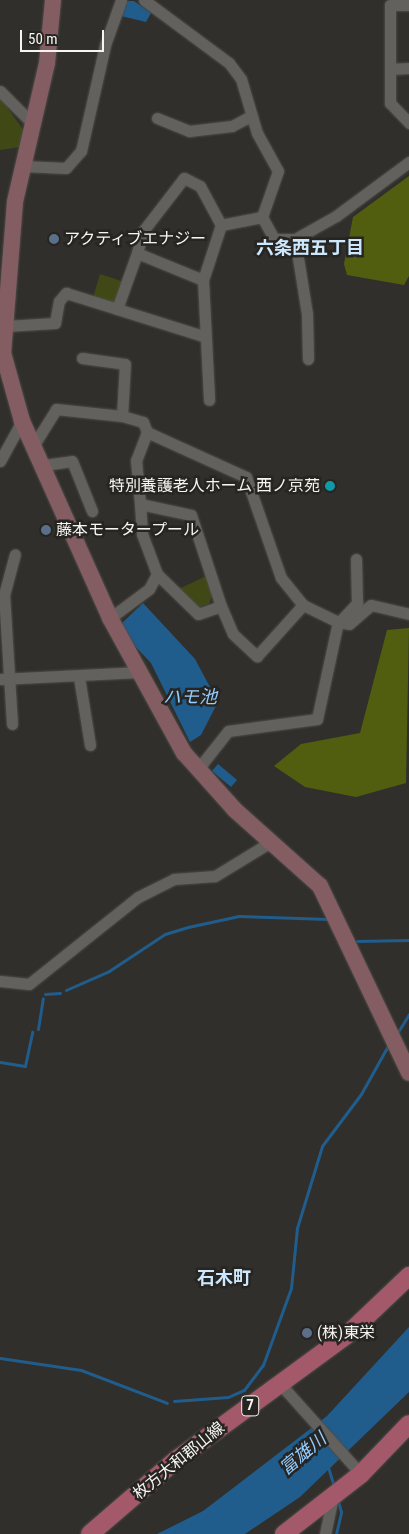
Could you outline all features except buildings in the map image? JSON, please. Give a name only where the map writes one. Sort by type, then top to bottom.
[{"type":"main road","name":"枚方大和郡山線","points":[[90,1534],[176,1460],[282,1386],[347,1335],[409,1276]]},
{"type":"main road","points":[[284,1534],[333,1496],[357,1470],[409,1424]]},
{"type":"street","points":[[53,0],[47,63],[22,166],[2,353],[22,421],[35,443],[110,618],[184,753],[269,843],[320,886],[355,952],[409,1073]]},
{"type":"street","points":[[22,166],[66,168],[81,151],[105,45],[121,0]]},
{"type":"street","points":[[144,0],[229,63],[241,79],[252,116],[278,171],[262,217],[274,239],[295,238],[336,216],[409,162]]},
{"type":"street","points":[[409,5],[390,6],[390,103],[409,123]]},
{"type":"street","points":[[390,69],[409,68]]},
{"type":"street","points":[[0,92],[32,123]]},
{"type":"street","points":[[157,118],[189,131],[232,126],[252,116]]},
{"type":"street","points":[[116,309],[137,253],[143,231],[184,178],[200,186],[221,225],[203,280],[203,336],[209,400]]},
{"type":"street","points":[[221,225],[262,217]]},
{"type":"street","points":[[295,238],[307,314],[308,359]]},
{"type":"street","points":[[137,253],[203,280]]},
{"type":"street","points":[[6,326],[55,323],[59,301],[66,293],[203,336]]},
{"type":"street","points":[[82,358],[125,364],[122,416]]},
{"type":"street","points":[[35,443],[56,409],[122,416],[143,422],[147,432],[136,460],[142,534],[157,574],[198,614],[221,606]]},
{"type":"street","points":[[0,461],[22,421]]},
{"type":"street","points":[[147,432],[246,477],[281,578],[302,605],[338,622],[349,624],[371,605],[409,614]]},
{"type":"street","points":[[44,465],[72,461],[92,512]]},
{"type":"street","points":[[140,504],[191,515],[221,606],[233,634],[257,656],[302,605]]},
{"type":"street","points":[[12,724],[3,679],[4,595],[15,554]]},
{"type":"street","points":[[198,769],[228,730],[317,720],[338,622],[357,603],[356,559]]},
{"type":"street","points":[[110,618],[149,589],[157,574]]},
{"type":"street","points":[[3,679],[79,678],[140,672]]},
{"type":"street","points":[[79,678],[90,745]]},
{"type":"street","points":[[0,982],[29,984],[138,898],[174,879],[215,876],[269,843]]},
{"type":"street","points":[[282,1386],[357,1470]]},
{"type":"street","points":[[325,1534],[333,1496]]},
{"type":"green space","points":[[0,97],[24,131],[20,147],[0,150]]},
{"type":"green space","points":[[409,176],[409,276],[404,285],[347,275],[344,264],[353,217]]},
{"type":"green space","points":[[100,274],[124,282],[113,307],[92,301]]},
{"type":"green space","points":[[206,576],[212,596],[209,604],[199,607],[177,590]]},
{"type":"green space","points":[[409,628],[406,783],[356,797],[305,787],[274,766],[301,744],[360,733],[387,630]]},
{"type":"water","points":[[126,1],[134,1],[151,13],[146,22],[121,16]]},
{"type":"water","name":"ハモ池","points":[[143,603],[195,659],[218,702],[201,735],[190,742],[151,663],[129,640],[122,623]]},
{"type":"water","points":[[218,764],[237,780],[231,787],[212,771]]},
{"type":"water","name":"富雄川","points":[[409,1327],[409,1392],[300,1497],[245,1534],[157,1534],[203,1511],[327,1416]]},
{"type":"waterway","points":[[66,990],[109,971],[165,934],[188,927],[239,916],[328,919]]},
{"type":"waterway","points":[[357,941],[409,940]]},
{"type":"waterway","points":[[45,994],[60,993]]},
{"type":"waterway","points":[[38,1029],[43,998]]},
{"type":"waterway","points":[[396,1035],[409,1014]]},
{"type":"waterway","points":[[0,1062],[25,1066],[32,1032]]},
{"type":"waterway","points":[[174,1401],[228,1397],[244,1390],[263,1365],[291,1288],[297,1228],[322,1146],[361,1094],[389,1044]]},
{"type":"waterway","points":[[0,1358],[81,1370],[167,1403]]},
{"type":"waterway","points":[[328,1467],[334,1487]]},
{"type":"waterway","points":[[336,1534],[341,1512],[338,1501]]},
{"type":"place","name":"アクティブエナジー","points":[[54,239]]},
{"type":"place","name":"特別養護老人ホーム 西ノ京苑","points":[[330,486]]},
{"type":"place","name":"藤本モータープール","points":[[46,530]]},
{"type":"place","name":"(株)東栄","points":[[307,1333]]},
{"type":"district","name":"六条西五丁目","points":[[310,248]]},
{"type":"district","name":"石木町","points":[[224,1278]]}]
